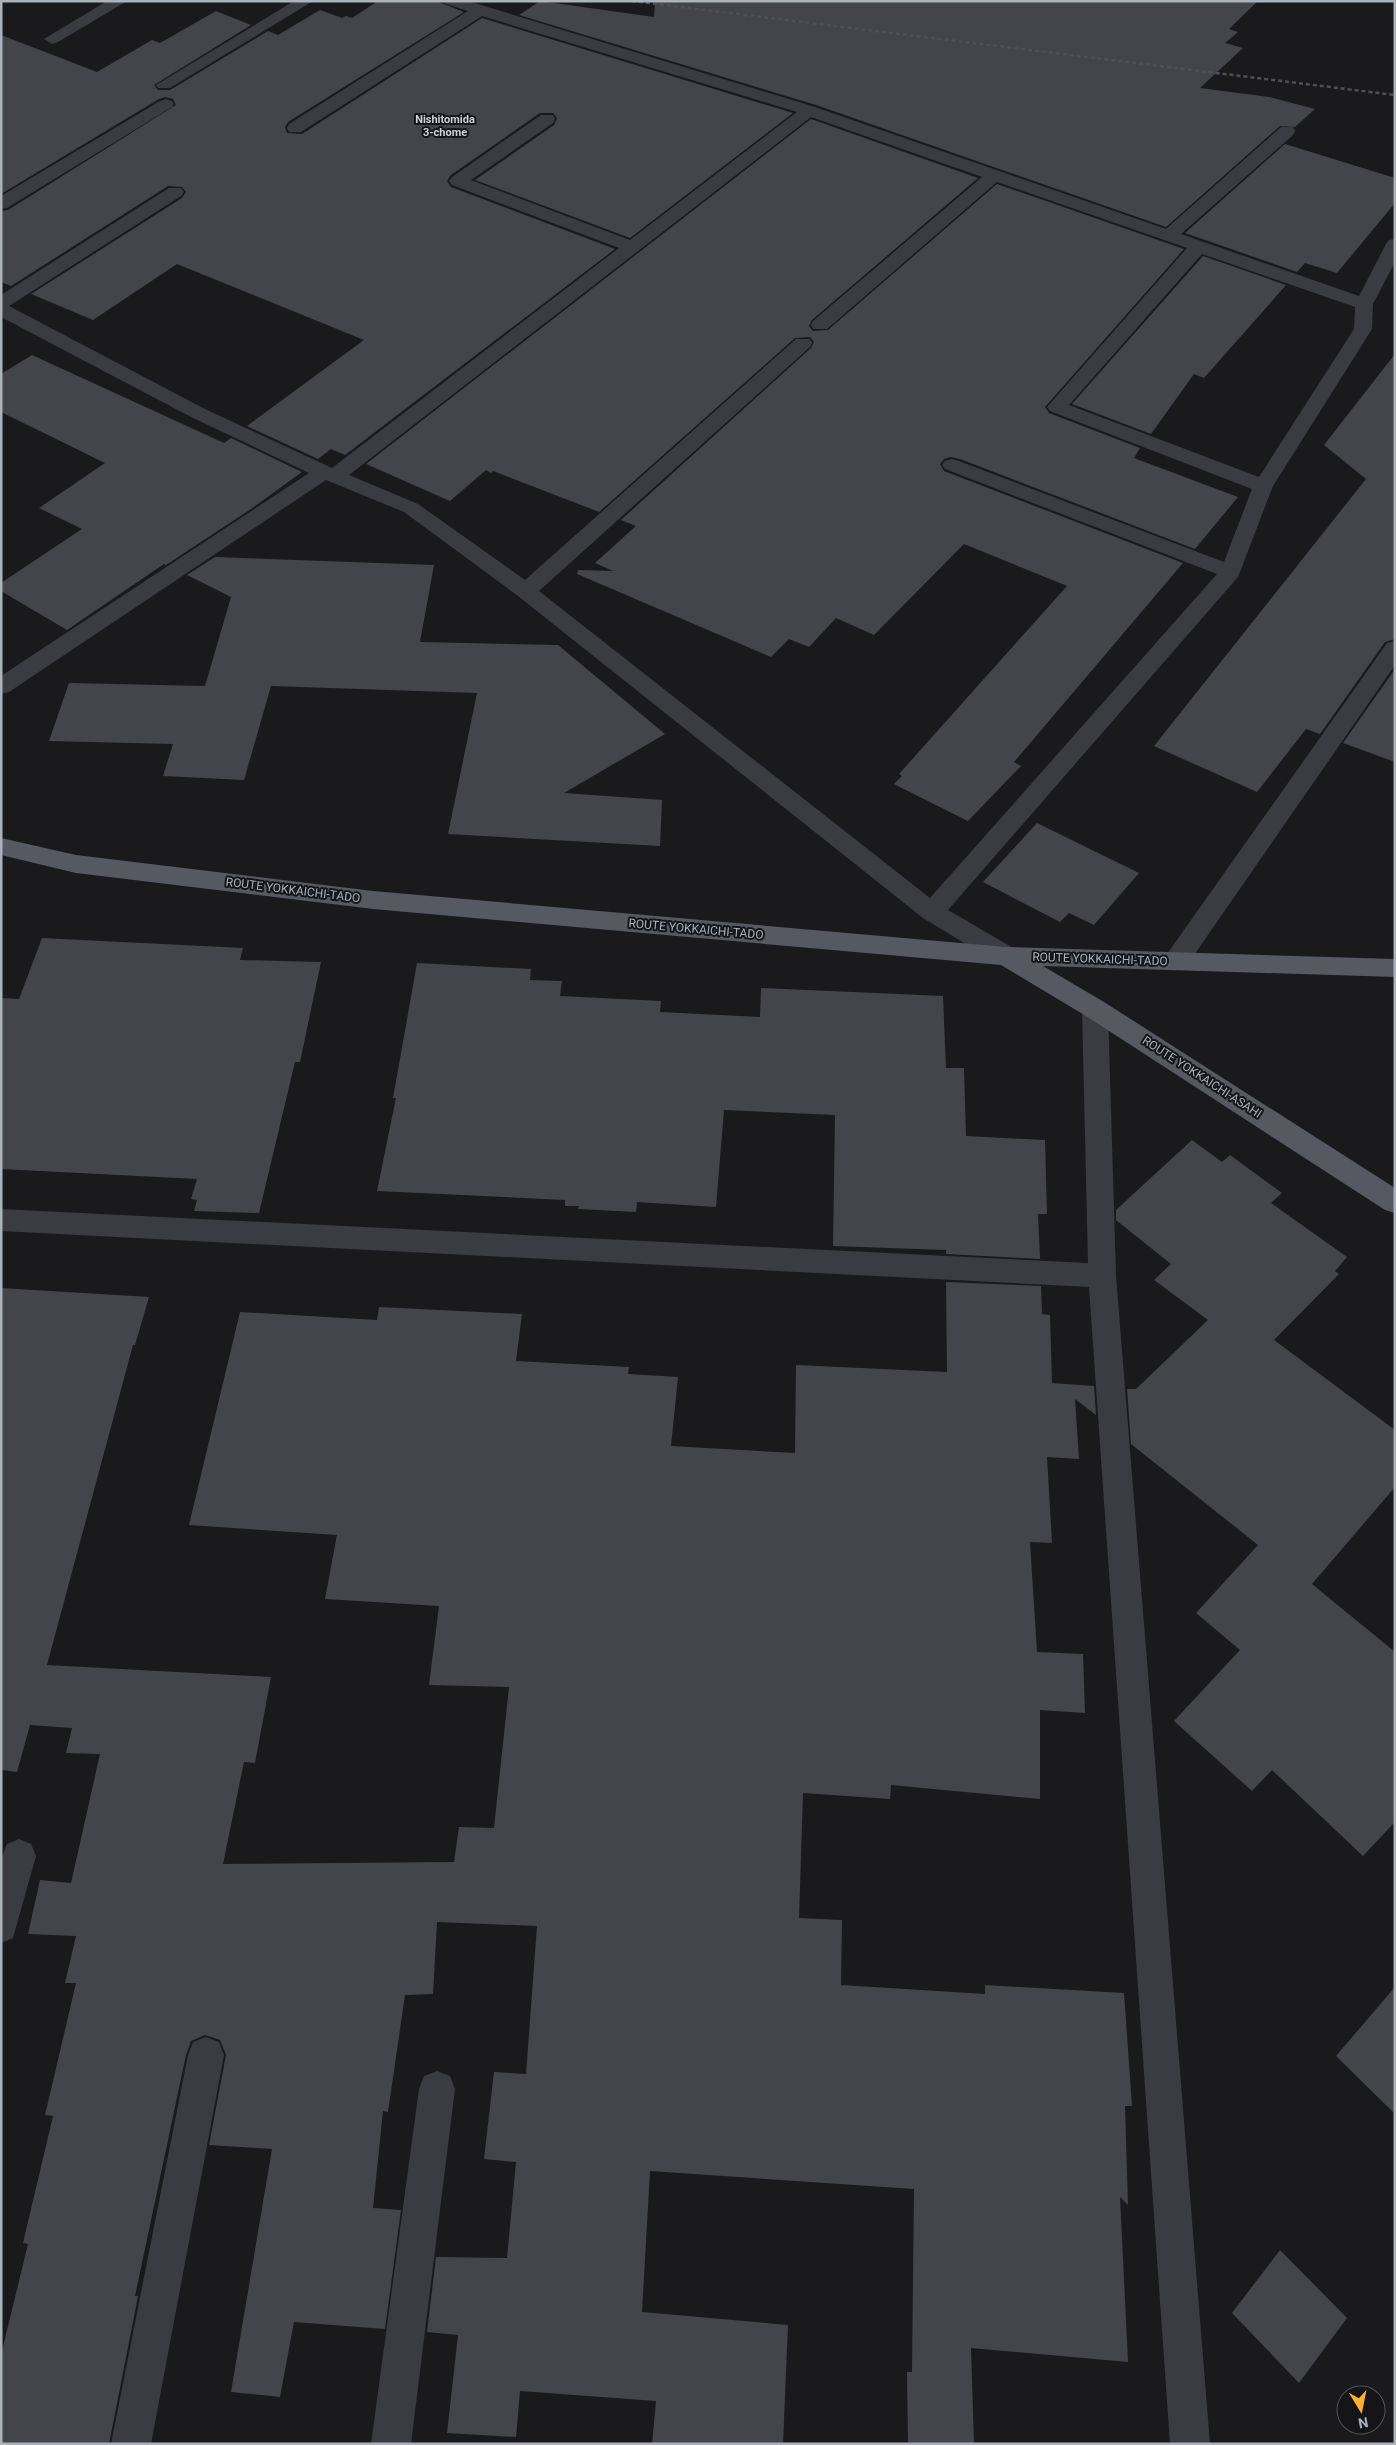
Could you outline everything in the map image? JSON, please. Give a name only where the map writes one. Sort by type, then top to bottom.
[{"type":"main road","name":"ROUTE YOKKAICHI-TADO","points":[[1,846],[76,864],[373,900],[1006,956],[1395,968]]},
{"type":"main road","name":"ROUTE YOKKAICHI-ASAHI","points":[[1006,956],[1095,1008],[1395,1202]]},
{"type":"street","points":[[52,39],[119,1]]},
{"type":"street","points":[[164,85],[305,1]]},
{"type":"street","points":[[451,1],[809,111],[1364,304]]},
{"type":"street","points":[[295,128],[480,10]]},
{"type":"street","points":[[1,204],[166,104]]},
{"type":"street","points":[[1,687],[330,474],[809,111]]},
{"type":"street","points":[[547,118],[458,181],[632,247]]},
{"type":"street","points":[[1169,236],[1287,131]]},
{"type":"street","points":[[820,325],[995,175]]},
{"type":"street","points":[[1,303],[174,192]]},
{"type":"street","points":[[932,912],[1231,572],[1263,486],[1363,329],[1364,304],[1395,244]]},
{"type":"street","points":[[1199,246],[1057,407],[1263,486]]},
{"type":"street","points":[[1,309],[198,413],[330,474],[411,508],[526,591],[932,912],[1006,956]]},
{"type":"street","points":[[526,591],[803,343]]},
{"type":"street","points":[[952,465],[1231,572]]},
{"type":"street","points":[[1176,961],[1395,648]]},
{"type":"street","points":[[1095,1008],[1102,1276],[1190,2444]]},
{"type":"street","points":[[1,1220],[1102,1276]]},
{"type":"street","points":[[1,1926],[19,1856]]},
{"type":"street","points":[[130,2444],[206,2055]]},
{"type":"street","points":[[390,2444],[437,2089]]},
{"type":"building","points":[[378,1],[436,1],[464,12],[288,122],[285,127],[287,133],[302,134],[482,18],[793,113],[630,238],[475,180],[554,125],[557,118],[553,113],[540,113],[451,175],[447,181],[451,187],[615,249],[345,455],[331,449],[318,459],[247,426],[364,340],[177,264],[93,320],[31,294],[182,198],[186,192],[182,187],[168,186],[11,286],[1,282],[1,211],[8,210],[176,105],[173,99],[165,97],[159,99],[1,194],[1,35],[97,72],[152,40],[160,43],[216,11],[251,25],[154,85],[158,90],[170,90],[268,31],[278,35],[320,10],[342,18],[346,16],[352,18]]},
{"type":"building","points":[[540,1],[654,17],[655,1],[1258,1],[1229,29],[1238,32],[1225,43],[1243,48],[1200,88],[1269,97],[1315,109],[1295,127],[1280,126],[1166,227],[816,105],[519,15]]},
{"type":"building","points":[[811,119],[978,178],[812,320],[809,326],[813,331],[828,330],[997,184],[1184,249],[1045,407],[1049,413],[1140,448],[1134,458],[1238,497],[1195,549],[960,459],[951,457],[944,459],[940,464],[944,471],[1183,563],[1014,762],[1021,766],[968,821],[894,784],[902,776],[899,774],[1067,586],[964,544],[874,635],[836,618],[809,647],[789,639],[771,657],[577,574],[578,570],[613,571],[595,563],[636,526],[621,520],[811,348],[814,342],[810,337],[795,338],[599,512],[493,471],[491,473],[486,470],[450,501],[366,464]]},
{"type":"building","points":[[1285,144],[1395,178],[1395,203],[1337,273],[1305,263],[1297,272],[1185,233]]},
{"type":"building","points":[[1203,256],[1286,285],[1204,378],[1194,374],[1151,434],[1072,404]]},
{"type":"building","points":[[1395,354],[1395,639],[1385,642],[1320,734],[1306,729],[1257,792],[1154,746],[1366,479],[1324,445]]},
{"type":"building","points":[[32,355],[224,443],[231,438],[302,472],[251,509],[166,565],[164,564],[67,630],[1,591],[1,583],[82,529],[39,508],[105,463],[1,412],[1,374]]},
{"type":"building","points":[[215,557],[434,565],[420,642],[558,645],[665,734],[564,793],[662,800],[660,846],[448,834],[477,693],[271,686],[244,780],[163,776],[173,744],[49,741],[69,683],[205,686],[231,597],[187,575]]},
{"type":"building","points":[[1395,669],[1395,762],[1343,743]]},
{"type":"building","points":[[1037,823],[1139,873],[1094,925],[1069,913],[1060,922],[983,882]]},
{"type":"building","points":[[42,938],[243,948],[240,960],[321,962],[300,1062],[295,1062],[259,1213],[194,1211],[197,1200],[191,1199],[197,1179],[1,1169],[1,998],[19,999]]},
{"type":"building","points":[[417,963],[531,969],[530,980],[562,981],[560,996],[661,1001],[660,1012],[760,1017],[761,988],[943,996],[946,1068],[964,1068],[966,1136],[1045,1140],[1047,1214],[1038,1214],[1040,1259],[946,1254],[946,1250],[833,1246],[835,1115],[724,1110],[716,1207],[637,1202],[636,1212],[578,1209],[579,1206],[565,1206],[565,1200],[377,1191],[396,1098],[393,1098]]},
{"type":"building","points":[[1192,1140],[1222,1162],[1230,1155],[1282,1193],[1271,1203],[1347,1257],[1335,1271],[1339,1274],[1274,1340],[1395,1430],[1395,1487],[1312,1584],[1395,1652],[1395,1822],[1363,1856],[1272,1770],[1252,1791],[1174,1721],[1240,1650],[1196,1613],[1258,1545],[1131,1444],[1127,1389],[1136,1389],[1208,1320],[1154,1280],[1171,1264],[1116,1220],[1116,1210]]},
{"type":"building","points":[[946,1282],[1041,1286],[1042,1314],[1050,1315],[1052,1383],[1094,1386],[1096,1415],[1075,1399],[1079,1459],[1047,1457],[1052,1543],[1030,1542],[1037,1652],[1083,1654],[1085,1713],[1040,1710],[1040,1799],[891,1785],[890,1799],[803,1793],[799,1918],[842,1920],[841,1985],[985,1994],[985,1985],[1124,1993],[1132,2106],[1125,2106],[1128,2205],[1120,2197],[1128,2362],[971,2348],[974,2444],[908,2444],[907,2372],[912,2372],[914,2189],[650,2171],[642,2312],[788,2325],[783,2444],[652,2444],[656,2401],[520,2391],[516,2437],[447,2433],[458,2335],[427,2332],[436,2257],[507,2258],[516,2162],[484,2159],[494,2072],[526,2074],[537,1926],[437,1922],[433,1994],[405,1995],[388,2112],[383,2111],[373,2208],[401,2210],[385,2329],[294,2322],[280,2397],[231,2392],[272,2149],[209,2145],[226,2055],[220,2040],[205,2035],[191,2041],[186,2055],[135,2296],[138,2296],[109,2444],[1,2444],[1,2355],[28,2244],[23,2243],[53,2116],[45,2115],[76,1983],[65,1983],[76,1936],[28,1934],[40,1880],[71,1883],[100,1754],[66,1753],[72,1728],[30,1725],[17,1772],[1,1770],[1,1288],[149,1297],[135,1345],[133,1345],[47,1665],[271,1677],[255,1763],[244,1762],[223,1864],[454,1862],[459,1827],[494,1828],[509,1687],[429,1685],[439,1606],[325,1599],[337,1535],[189,1525],[240,1312],[377,1320],[379,1307],[522,1314],[516,1361],[629,1367],[628,1374],[678,1377],[671,1446],[795,1453],[796,1365],[947,1372]]},
{"type":"building","points":[[1395,1987],[1395,2114],[1336,2056]]},
{"type":"building","points":[[1280,2250],[1347,2318],[1299,2383],[1232,2313]]},
{"type":"railway","points":[[632,1],[1395,95]]},
{"type":"district","name":"Nishitomida 3-chome","points":[[445,125]]}]
